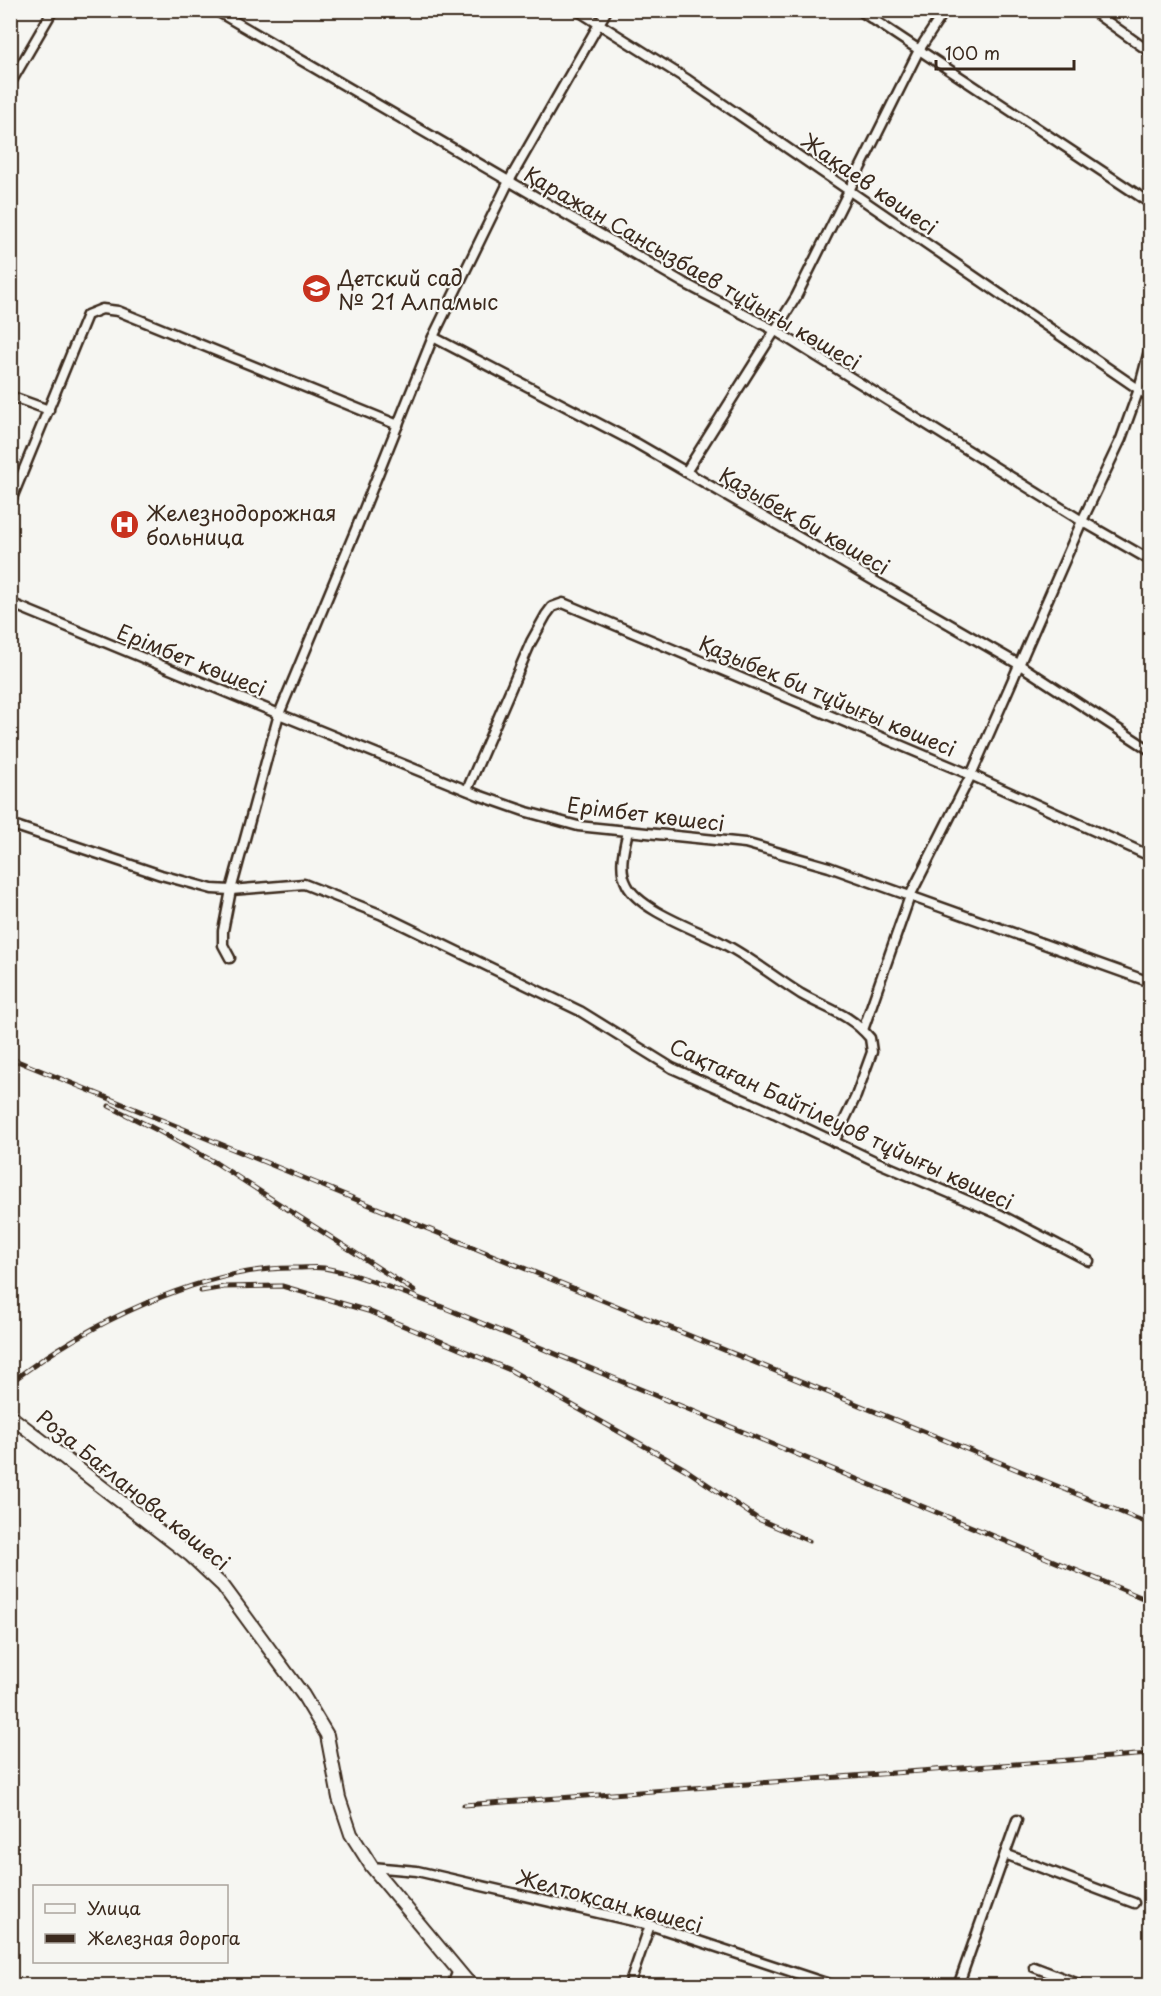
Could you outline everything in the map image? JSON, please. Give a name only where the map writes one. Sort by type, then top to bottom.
[{"type":"street","points":[[10,84],[53,10]]},
{"type":"street","name":"Қаражан Сансызбаев тұйығы көшесі","points":[[215,10],[684,283],[776,331],[1082,521],[1150,560]]},
{"type":"street","name":"Жақаев көшесі","points":[[577,10],[688,80],[1150,397]]},
{"type":"street","points":[[230,958],[224,945],[223,931],[231,891],[279,714],[433,337],[509,181],[607,10]]},
{"type":"street","points":[[859,10],[1150,202]]},
{"type":"street","points":[[686,472],[796,297],[919,50],[945,10]]},
{"type":"street","points":[[1091,10],[1150,52]]},
{"type":"street","points":[[10,503],[87,315],[102,309],[118,311],[398,425]]},
{"type":"street","name":"Қазыбек би көшесі","points":[[433,337],[636,443],[1020,665],[1150,750]]},
{"type":"street","points":[[863,1030],[910,896],[971,775],[1082,521],[1121,439],[1139,389],[1150,347]]},
{"type":"street","points":[[10,396],[49,410]]},
{"type":"street","name":"Ерімбет көшесі","points":[[10,603],[279,714],[527,812],[578,826],[745,843],[829,867],[1150,982]]},
{"type":"street","name":"Қазыбек би тұйығы көшесі","points":[[467,790],[520,667],[546,615],[552,607],[562,603],[971,775],[1150,856]]},
{"type":"street","name":"Сақтаған Байтілеуов тұйығы көшесі","points":[[10,824],[161,875],[212,889],[231,891],[304,884],[380,914],[580,1011],[672,1068],[1001,1215],[1089,1262]]},
{"type":"street","points":[[628,831],[622,870],[627,885],[642,903],[726,945],[803,995],[841,1013],[870,1038],[872,1052],[856,1096],[834,1142]]},
{"type":"street","name":"Роза Бағланова көшесі","points":[[10,1416],[190,1555],[223,1586],[303,1695],[327,1735],[339,1798],[351,1834],[372,1867],[467,1981],[475,1986]]},
{"type":"street","points":[[958,1986],[1017,1820]]},
{"type":"street","points":[[1005,1854],[1134,1903]]},
{"type":"street","name":"Желтоқсан көшесі","points":[[372,1867],[417,1871],[650,1925],[835,1986]]},
{"type":"street","points":[[629,1986],[650,1925]]},
{"type":"street","points":[[1034,1967],[1084,1986]]},
{"type":"street","points":[[452,1986],[458,1970]]},
{"type":"railway","points":[[10,1058],[1150,1524]]},
{"type":"railway","points":[[109,1106],[216,1163],[414,1291]]},
{"type":"railway","points":[[10,1383],[72,1341],[108,1321],[184,1288],[223,1277],[261,1270],[324,1268],[370,1280],[445,1308],[1150,1601]]},
{"type":"railway","points":[[201,1291],[224,1287],[282,1286],[368,1311],[510,1370],[685,1469],[758,1519],[809,1541]]},
{"type":"railway","points":[[464,1805],[1150,1754]]},
{"type":"place","name":"Детский сад № 21 Алпамыс","points":[[317,289]]},
{"type":"place","name":"Железнодорожная больница","points":[[125,524]]}]
